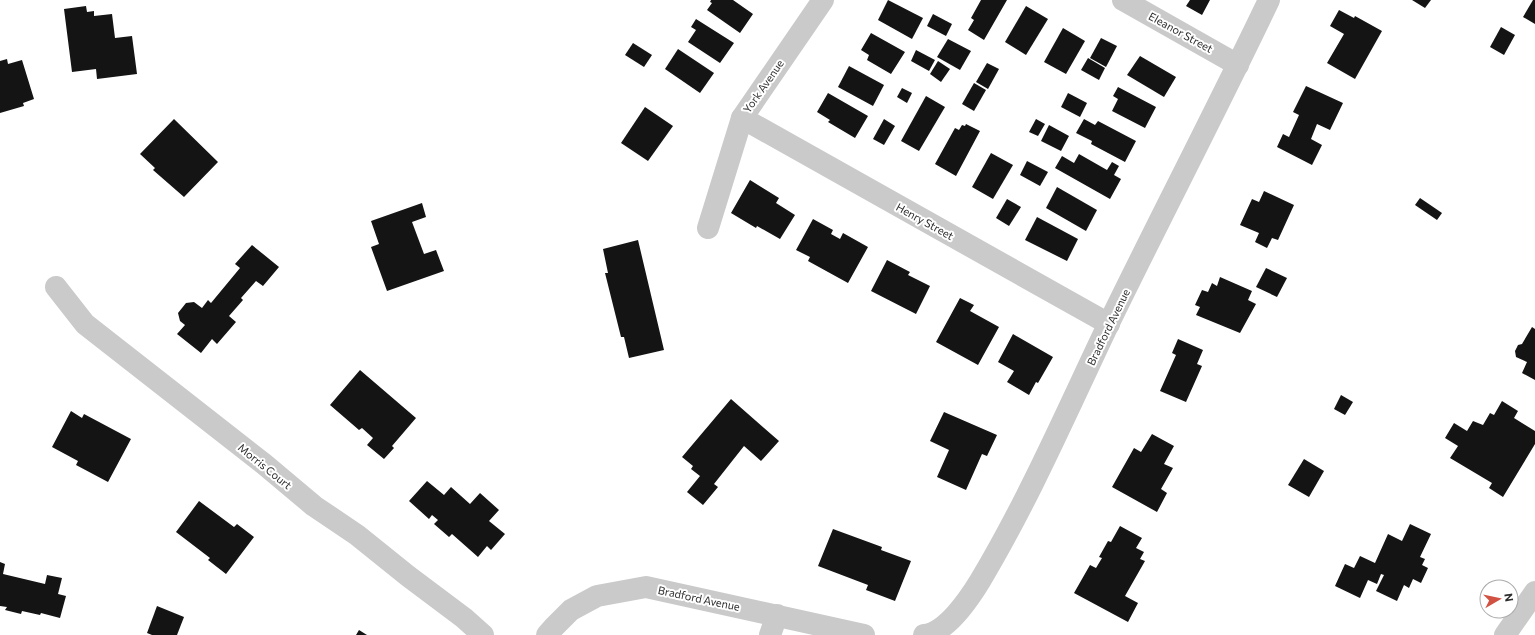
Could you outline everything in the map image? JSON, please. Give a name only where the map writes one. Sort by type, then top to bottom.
[{"type":"street","name":"York Avenue","points":[[708,228],[742,118],[823,0]]},
{"type":"street","name":"Eleanor Street","points":[[1123,0],[1238,64]]},
{"type":"street","name":"Bradford Avenue","points":[[924,635],[936,632],[952,619],[979,582],[1033,484],[1109,324],[1269,0]]},
{"type":"street","name":"Henry Street","points":[[742,118],[1109,324]]},
{"type":"street","name":"Morris Court","points":[[56,287],[85,324],[264,464],[314,506],[357,535],[464,618],[483,635]]},
{"type":"street","name":"Bradford Avenue","points":[[547,635],[571,610],[597,596],[646,587],[864,635]]},
{"type":"street","points":[[1505,635],[1535,592]]},
{"type":"street","points":[[770,635],[777,615]]},
{"type":"building","points":[[711,0],[733,0],[753,14],[740,33],[707,10],[712,3],[710,2]]},
{"type":"building","points":[[888,0],[923,18],[912,39],[878,20]]},
{"type":"building","points":[[981,0],[1007,0],[984,40],[968,30],[974,20],[971,18]]},
{"type":"building","points":[[1190,0],[1210,0],[1202,15],[1186,6]]},
{"type":"building","points":[[1412,0],[1431,0],[1425,8]]},
{"type":"building","points":[[1533,0],[1535,0],[1535,24],[1523,17]]},
{"type":"building","points":[[86,6],[87,12],[94,11],[94,16],[112,14],[115,38],[132,36],[137,74],[97,79],[96,69],[72,72],[64,9]]},
{"type":"building","points":[[1026,6],[1048,19],[1026,55],[1005,42]]},
{"type":"building","points":[[1339,10],[1354,18],[1355,16],[1382,31],[1355,79],[1327,63],[1344,34],[1330,26]]},
{"type":"building","points":[[933,14],[952,24],[946,36],[927,26]]},
{"type":"building","points":[[696,19],[734,43],[720,63],[688,42],[696,30],[691,27]]},
{"type":"building","points":[[1501,27],[1515,35],[1504,55],[1490,47]]},
{"type":"building","points":[[1063,28],[1085,41],[1066,74],[1044,62]]},
{"type":"building","points":[[871,33],[905,52],[891,74],[867,60],[869,55],[861,50]]},
{"type":"building","points":[[1101,38],[1117,46],[1106,67],[1090,58]]},
{"type":"building","points":[[948,39],[971,51],[960,70],[937,57]]},
{"type":"building","points":[[633,43],[652,55],[644,67],[625,55]]},
{"type":"building","points":[[678,49],[714,73],[700,93],[665,69]]},
{"type":"building","points":[[916,50],[935,60],[929,71],[911,61]]},
{"type":"building","points":[[1140,56],[1176,77],[1164,97],[1127,75]]},
{"type":"building","points":[[1088,58],[1105,68],[1099,80],[1081,70]]},
{"type":"building","points":[[7,59],[8,64],[22,60],[34,99],[23,103],[24,106],[0,113],[0,61]]},
{"type":"building","points":[[938,61],[950,69],[941,82],[930,74]]},
{"type":"building","points":[[987,63],[999,69],[988,89],[976,82]]},
{"type":"building","points":[[849,66],[884,85],[873,106],[838,87]]},
{"type":"building","points":[[974,83],[986,90],[974,111],[962,104]]},
{"type":"building","points":[[1306,86],[1343,103],[1330,130],[1317,124],[1311,139],[1322,145],[1312,165],[1277,147],[1283,134],[1289,137],[1299,115],[1293,112]]},
{"type":"building","points":[[1118,87],[1156,107],[1145,128],[1112,111],[1118,99],[1113,96]]},
{"type":"building","points":[[902,88],[912,93],[907,103],[897,97]]},
{"type":"building","points":[[828,93],[868,116],[855,138],[828,122],[830,120],[817,112]]},
{"type":"building","points":[[1068,93],[1087,103],[1080,117],[1061,107]]},
{"type":"building","points":[[926,96],[945,107],[919,151],[901,141]]},
{"type":"building","points":[[645,107],[673,126],[648,161],[621,143]]},
{"type":"building","points":[[174,119],[218,162],[184,197],[153,170],[155,168],[140,154]]},
{"type":"building","points":[[884,119],[895,126],[884,145],[873,139]]},
{"type":"building","points":[[1036,119],[1045,124],[1038,136],[1029,132]]},
{"type":"building","points":[[1084,119],[1095,125],[1098,121],[1136,141],[1125,162],[1091,144],[1092,141],[1076,133]]},
{"type":"building","points":[[966,124],[980,131],[956,176],[935,164],[955,128],[959,130],[962,125],[965,126]]},
{"type":"building","points":[[1049,125],[1069,136],[1061,151],[1041,141]]},
{"type":"building","points":[[991,153],[1013,165],[993,199],[972,187]]},
{"type":"building","points":[[1079,154],[1107,170],[1112,162],[1119,166],[1114,175],[1121,179],[1110,199],[1055,168],[1062,156],[1074,163]]},
{"type":"building","points":[[1027,161],[1048,172],[1040,186],[1020,175]]},
{"type":"building","points":[[750,180],[779,198],[776,203],[795,215],[780,239],[757,226],[756,228],[731,213]]},
{"type":"building","points":[[1057,187],[1097,210],[1086,231],[1046,208]]},
{"type":"building","points":[[1264,191],[1294,205],[1278,240],[1272,238],[1267,248],[1255,242],[1259,233],[1240,225],[1252,199],[1259,202]]},
{"type":"building","points":[[1420,198],[1442,213],[1437,220],[1415,205]]},
{"type":"building","points":[[1007,199],[1021,207],[1009,226],[996,218]]},
{"type":"building","points":[[422,203],[426,217],[412,222],[424,254],[436,250],[444,271],[387,291],[371,247],[379,244],[371,221]]},
{"type":"building","points":[[1037,217],[1078,239],[1067,261],[1025,240]]},
{"type":"building","points":[[813,219],[833,230],[831,234],[840,239],[843,233],[868,247],[848,283],[808,261],[810,257],[796,250]]},
{"type":"building","points":[[638,240],[664,350],[629,358],[624,337],[621,337],[605,273],[608,273],[603,249]]},
{"type":"building","points":[[252,245],[279,267],[263,286],[256,281],[241,298],[243,300],[229,316],[236,322],[217,344],[212,339],[201,353],[177,334],[185,325],[180,321],[178,313],[186,303],[194,302],[202,308],[208,300],[211,303],[240,268],[235,264]]},
{"type":"building","points":[[887,260],[910,272],[908,275],[930,286],[916,314],[871,291]]},
{"type":"building","points":[[1266,268],[1287,278],[1277,297],[1256,287]]},
{"type":"building","points":[[1220,277],[1252,291],[1248,300],[1256,304],[1240,333],[1196,315],[1200,307],[1195,305],[1202,290],[1208,292],[1212,283],[1217,286]]},
{"type":"building","points":[[960,298],[974,305],[970,311],[999,327],[978,365],[936,342]]},
{"type":"building","points":[[1532,327],[1535,329],[1535,380],[1522,373],[1527,362],[1516,357],[1515,351],[1518,345],[1522,344]]},
{"type":"building","points":[[1013,334],[1053,357],[1038,383],[1036,382],[1029,395],[1007,382],[1014,371],[998,362]]},
{"type":"building","points":[[1178,339],[1203,350],[1197,364],[1202,366],[1186,402],[1160,391],[1176,355],[1172,353]]},
{"type":"building","points":[[360,370],[416,418],[392,446],[394,448],[384,459],[367,445],[373,438],[362,428],[359,430],[330,405]]},
{"type":"building","points":[[1341,395],[1353,402],[1345,415],[1334,409]]},
{"type":"building","points":[[731,399],[779,441],[761,461],[744,446],[714,484],[718,487],[703,505],[687,492],[700,476],[691,469],[693,466],[682,457]]},
{"type":"building","points":[[1502,401],[1518,411],[1514,418],[1535,431],[1535,444],[1503,497],[1489,488],[1492,483],[1450,458],[1458,446],[1445,438],[1454,423],[1467,431],[1473,421],[1483,425],[1490,413],[1494,415]]},
{"type":"building","points":[[71,411],[82,418],[84,414],[131,439],[108,482],[76,465],[78,461],[52,447]]},
{"type":"building","points":[[944,412],[997,435],[987,456],[982,454],[966,490],[937,477],[949,450],[930,441]]},
{"type":"building","points":[[1152,434],[1174,446],[1164,464],[1173,468],[1161,489],[1167,493],[1157,512],[1112,487],[1134,448],[1141,452]]},
{"type":"building","points":[[1304,459],[1324,471],[1309,497],[1288,485]]},
{"type":"building","points":[[427,481],[444,495],[451,487],[470,504],[480,493],[499,510],[489,521],[505,534],[491,550],[487,546],[478,557],[452,534],[449,537],[434,524],[438,520],[432,515],[429,519],[409,501]]},
{"type":"building","points":[[199,501],[234,527],[237,524],[254,537],[226,574],[208,560],[210,558],[176,532]]},
{"type":"building","points":[[1410,524],[1431,534],[1420,557],[1425,559],[1422,565],[1428,568],[1421,583],[1413,579],[1409,588],[1404,585],[1397,601],[1376,591],[1384,575],[1381,574],[1377,584],[1368,580],[1360,598],[1335,586],[1345,564],[1354,568],[1360,556],[1375,563],[1388,534],[1402,541]]},
{"type":"building","points":[[1120,526],[1142,538],[1136,548],[1144,552],[1140,559],[1145,561],[1125,596],[1138,603],[1128,622],[1074,593],[1090,565],[1096,568],[1102,558],[1099,557],[1108,541],[1111,542]]},
{"type":"building","points":[[833,529],[882,547],[881,550],[911,561],[895,601],[866,590],[868,585],[818,566]]},
{"type":"building","points":[[0,562],[5,564],[3,574],[45,584],[47,575],[62,578],[58,594],[66,596],[60,618],[41,613],[40,615],[22,611],[21,614],[5,610],[7,607],[0,606]]},
{"type":"building","points":[[157,606],[184,617],[177,635],[152,635],[147,633]]},
{"type":"building","points":[[359,630],[367,635],[356,635]]}]
